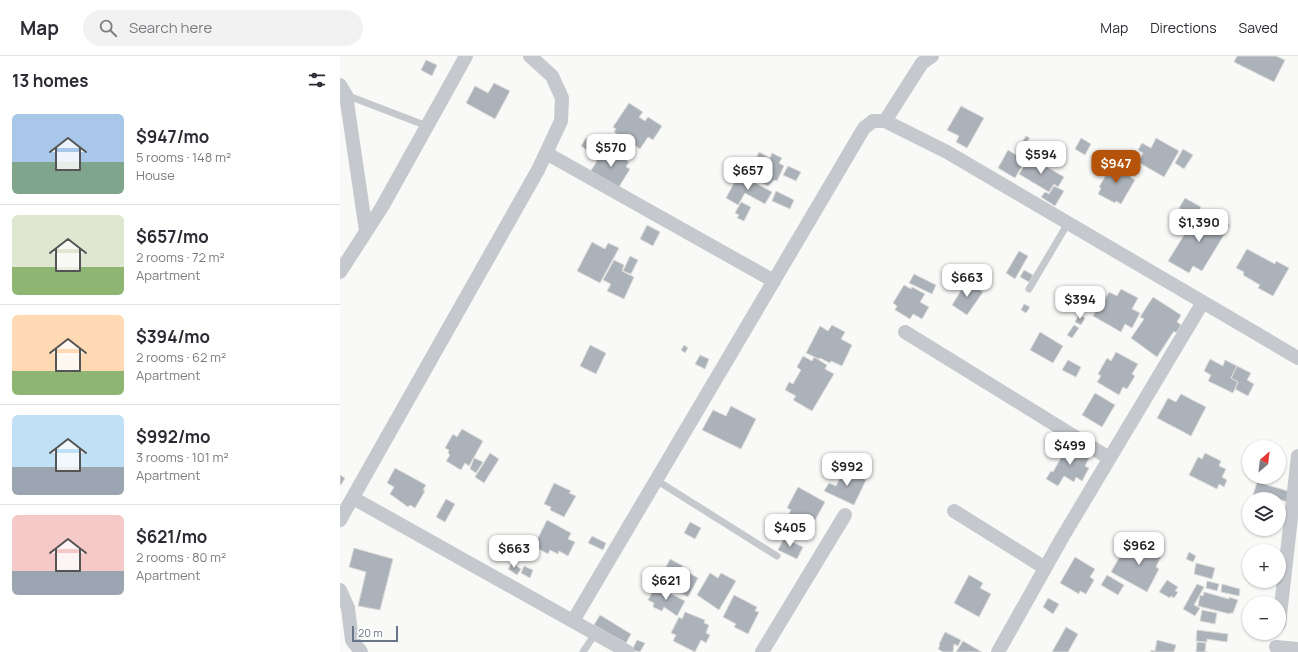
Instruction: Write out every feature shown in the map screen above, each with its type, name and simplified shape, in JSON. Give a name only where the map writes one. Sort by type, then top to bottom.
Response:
[{"type":"street","points":[[340,272],[366,231],[466,56]]},
{"type":"street","points":[[340,520],[546,153],[561,121],[562,98],[552,76],[530,56]]},
{"type":"street","points":[[885,121],[922,63],[932,56]]},
{"type":"street","points":[[343,90],[366,231]]},
{"type":"street","points":[[572,621],[864,128],[873,121],[885,121],[947,152],[1298,358]]},
{"type":"street","points":[[546,153],[774,281]]},
{"type":"street","points":[[998,652],[1109,458],[1203,302]]},
{"type":"street","points":[[905,332],[1109,458]]},
{"type":"street","points":[[1282,596],[1298,456]]},
{"type":"street","points":[[353,498],[628,652]]},
{"type":"street","points":[[954,511],[1045,568]]},
{"type":"street","points":[[762,652],[845,515]]},
{"type":"street","points":[[340,590],[348,608],[352,640],[361,652]]},
{"type":"street","points":[[1277,644],[1298,649]]},
{"type":"lane","points":[[343,90],[427,126]]},
{"type":"lane","points":[[1029,289],[1068,223]]},
{"type":"lane","points":[[656,480],[777,556]]},
{"type":"lane","points":[[583,652],[595,634]]},
{"type":"building","points":[[1237,56],[1276,56],[1285,60],[1274,82],[1234,62]]},
{"type":"building","points":[[426,60],[437,65],[432,76],[421,70]]},
{"type":"building","points":[[494,83],[510,91],[495,119],[466,103],[475,86],[488,93]]},
{"type":"building","points":[[629,103],[643,112],[639,117],[645,121],[648,117],[662,126],[653,140],[648,137],[640,149],[634,145],[632,148],[621,141],[623,138],[614,132],[616,129],[613,127]]},
{"type":"building","points":[[961,106],[984,118],[967,148],[956,142],[959,136],[947,130]]},
{"type":"building","points":[[1026,136],[1030,138],[1025,144],[1022,142]]},
{"type":"building","points":[[586,138],[596,144],[591,153],[581,146]]},
{"type":"building","points":[[1081,138],[1091,144],[1085,155],[1075,149]]},
{"type":"building","points":[[1156,138],[1179,151],[1164,177],[1138,162],[1143,153],[1138,150],[1142,143],[1151,148]]},
{"type":"building","points":[[607,148],[629,162],[626,167],[630,169],[617,190],[590,172],[597,161],[594,159],[599,152],[604,155]]},
{"type":"building","points":[[1039,148],[1056,158],[1051,167],[1033,157]]},
{"type":"building","points":[[1183,149],[1193,155],[1184,169],[1175,163]]},
{"type":"building","points":[[1008,150],[1016,155],[1018,151],[1027,157],[1015,178],[998,168]]},
{"type":"building","points":[[759,152],[770,158],[772,153],[782,158],[779,163],[784,166],[777,181],[774,180],[768,186],[748,176]]},
{"type":"building","points":[[1030,157],[1064,177],[1058,187],[1054,184],[1049,192],[1019,174]]},
{"type":"building","points":[[1113,163],[1131,174],[1130,177],[1135,180],[1121,204],[1116,201],[1115,203],[1098,194],[1101,188],[1099,187]]},
{"type":"building","points":[[788,166],[801,172],[796,181],[783,175]]},
{"type":"building","points":[[739,174],[772,192],[765,204],[745,193],[738,205],[726,198]]},
{"type":"building","points":[[1054,186],[1064,191],[1055,206],[1041,197],[1045,192],[1049,194]]},
{"type":"building","points":[[776,191],[794,200],[790,209],[772,201]]},
{"type":"building","points":[[1185,198],[1201,207],[1195,217],[1179,208]]},
{"type":"building","points":[[741,202],[751,207],[744,221],[737,218],[739,215],[735,213]]},
{"type":"building","points":[[1204,210],[1230,225],[1202,271],[1193,266],[1189,273],[1168,261],[1194,219],[1197,222]]},
{"type":"building","points":[[647,225],[660,232],[653,246],[640,239]]},
{"type":"building","points":[[592,242],[605,249],[608,243],[619,248],[600,283],[577,271]]},
{"type":"building","points":[[1247,249],[1275,264],[1276,261],[1289,268],[1273,296],[1258,288],[1260,285],[1243,275],[1244,272],[1236,268]]},
{"type":"building","points":[[1019,251],[1028,256],[1015,279],[1006,273]]},
{"type":"building","points":[[630,256],[638,260],[631,274],[623,271]]},
{"type":"building","points":[[614,260],[624,265],[622,271],[634,277],[624,299],[607,291],[611,284],[603,280]]},
{"type":"building","points":[[1024,270],[1033,275],[1029,282],[1020,277]]},
{"type":"building","points":[[914,274],[936,285],[932,294],[909,283]]},
{"type":"building","points":[[967,281],[983,292],[967,315],[952,305]]},
{"type":"building","points":[[904,285],[911,289],[912,287],[925,294],[920,302],[929,307],[922,319],[913,314],[910,319],[895,310],[897,306],[893,303]]},
{"type":"building","points":[[1121,289],[1138,298],[1132,309],[1140,313],[1132,328],[1125,324],[1121,332],[1093,316],[1096,311],[1094,309],[1100,299],[1104,301],[1109,292],[1117,296]]},
{"type":"building","points":[[1153,297],[1181,315],[1177,322],[1181,325],[1176,333],[1174,331],[1157,357],[1131,338],[1144,319],[1140,317]]},
{"type":"building","points":[[1024,304],[1030,307],[1026,313],[1021,310]]},
{"type":"building","points":[[1079,315],[1085,318],[1081,325],[1075,322]]},
{"type":"building","points":[[832,325],[845,332],[841,339],[852,345],[842,366],[831,361],[830,363],[806,353],[820,326],[828,331]]},
{"type":"building","points":[[1074,325],[1079,328],[1072,338],[1067,335]]},
{"type":"building","points":[[1040,332],[1063,346],[1053,363],[1030,350]]},
{"type":"building","points":[[590,345],[606,353],[596,374],[580,366]]},
{"type":"building","points":[[684,345],[688,348],[685,353],[681,350]]},
{"type":"building","points":[[1116,352],[1138,364],[1132,374],[1135,376],[1127,389],[1123,387],[1119,395],[1097,382],[1101,376],[1098,374],[1107,358],[1111,361]]},
{"type":"building","points":[[700,355],[709,359],[705,369],[695,364]]},
{"type":"building","points":[[803,356],[812,361],[814,357],[827,365],[825,369],[834,374],[812,411],[793,400],[796,396],[785,390],[789,382],[793,384],[801,370],[797,367]]},
{"type":"building","points":[[1210,359],[1223,366],[1225,360],[1237,366],[1231,378],[1238,382],[1233,393],[1208,381],[1211,375],[1204,371]]},
{"type":"building","points":[[1068,360],[1081,367],[1076,377],[1062,370]]},
{"type":"building","points":[[1237,366],[1251,373],[1247,380],[1254,384],[1248,396],[1235,389],[1238,382],[1231,378]]},
{"type":"building","points":[[1095,393],[1115,405],[1102,427],[1082,415]]},
{"type":"building","points":[[1181,394],[1206,407],[1191,436],[1157,418],[1168,398],[1176,402]]},
{"type":"building","points":[[731,406],[756,419],[741,449],[702,430],[713,410],[726,416]]},
{"type":"building","points":[[462,429],[483,441],[469,466],[465,463],[461,470],[446,461],[450,455],[448,453],[449,450],[445,448],[453,434],[457,437]]},
{"type":"building","points":[[1064,447],[1073,452],[1075,447],[1090,456],[1085,466],[1089,468],[1082,481],[1076,477],[1074,482],[1064,476],[1058,486],[1046,479],[1051,471],[1053,472],[1062,456],[1059,455]]},
{"type":"building","points":[[490,453],[499,459],[484,483],[475,477]]},
{"type":"building","points":[[1205,453],[1221,461],[1219,466],[1226,469],[1222,477],[1227,480],[1224,487],[1219,484],[1217,489],[1189,475],[1198,457],[1202,459]]},
{"type":"building","points":[[474,458],[483,462],[476,473],[470,469]]},
{"type":"building","points":[[395,468],[426,485],[423,490],[425,491],[415,508],[410,505],[408,507],[390,494],[394,487],[387,483]]},
{"type":"building","points":[[844,469],[866,480],[854,505],[824,491],[829,483],[836,486]]},
{"type":"building","points":[[340,475],[345,478],[341,485],[340,484]]},
{"type":"building","points":[[554,483],[571,491],[569,493],[576,496],[564,517],[550,510],[551,507],[544,504]]},
{"type":"building","points":[[1256,484],[1264,484],[1291,492],[1288,502],[1286,501],[1286,492],[1254,492]]},
{"type":"building","points":[[798,487],[825,502],[814,522],[803,515],[800,521],[788,515],[791,510],[787,508]]},
{"type":"building","points":[[446,499],[455,504],[445,522],[436,517]]},
{"type":"building","points":[[547,520],[571,533],[568,539],[575,542],[568,556],[559,551],[558,554],[550,550],[548,554],[535,547]]},
{"type":"building","points":[[690,522],[701,528],[695,539],[684,533]]},
{"type":"building","points":[[592,536],[606,543],[603,550],[588,543]]},
{"type":"building","points":[[784,538],[803,547],[797,559],[778,550]]},
{"type":"building","points":[[1144,541],[1163,552],[1156,567],[1159,569],[1147,592],[1111,572],[1126,546],[1138,553]]},
{"type":"building","points":[[354,548],[393,559],[380,610],[358,606],[366,572],[349,567]]},
{"type":"building","points":[[1189,552],[1196,556],[1193,562],[1186,559]]},
{"type":"building","points":[[1075,557],[1095,569],[1090,577],[1094,580],[1086,594],[1080,591],[1079,594],[1060,583]]},
{"type":"building","points":[[670,559],[683,566],[682,569],[698,578],[688,597],[659,581]]},
{"type":"building","points":[[512,563],[521,569],[517,575],[508,569]]},
{"type":"building","points":[[1196,563],[1215,568],[1212,579],[1194,574]]},
{"type":"building","points":[[524,566],[533,570],[530,578],[521,573]]},
{"type":"building","points":[[710,573],[718,578],[721,573],[736,581],[719,610],[697,595]]},
{"type":"building","points":[[969,575],[983,583],[980,588],[991,594],[979,617],[954,603]]},
{"type":"building","points":[[1107,575],[1124,585],[1118,595],[1101,585]]},
{"type":"building","points":[[1167,580],[1178,587],[1175,591],[1178,592],[1174,598],[1171,596],[1170,598],[1159,592]]},
{"type":"building","points":[[1207,581],[1219,584],[1217,591],[1206,588]]},
{"type":"building","points":[[1197,584],[1204,587],[1194,605],[1200,608],[1195,616],[1183,609]]},
{"type":"building","points":[[1222,584],[1240,589],[1239,596],[1221,592]]},
{"type":"building","points":[[656,586],[685,601],[677,616],[664,607],[662,611],[653,607],[654,603],[648,600]]},
{"type":"building","points":[[1204,592],[1238,600],[1233,613],[1230,614],[1198,606],[1200,595],[1203,596]]},
{"type":"building","points":[[734,595],[757,607],[755,611],[759,612],[748,634],[734,627],[736,624],[723,617]]},
{"type":"building","points":[[1048,598],[1059,604],[1053,614],[1043,607]]},
{"type":"building","points":[[1202,610],[1217,613],[1215,624],[1200,621]]},
{"type":"building","points":[[685,612],[705,620],[704,623],[709,625],[706,633],[710,635],[706,643],[701,640],[695,652],[673,641],[676,635],[671,633],[679,617],[682,619]]},
{"type":"building","points":[[600,615],[631,634],[626,643],[594,625]]},
{"type":"building","points":[[1066,627],[1078,634],[1068,652],[1052,652]]},
{"type":"building","points":[[1197,630],[1228,634],[1227,642],[1207,639],[1207,642],[1196,641]]},
{"type":"building","points":[[945,632],[961,640],[958,646],[954,644],[953,652],[943,652],[938,649]]},
{"type":"building","points":[[637,640],[645,643],[640,652],[632,650]]},
{"type":"building","points":[[1157,640],[1176,645],[1174,652],[1151,652],[1151,650],[1155,651]]},
{"type":"building","points":[[963,641],[982,652],[956,652]]},
{"type":"building","points":[[1197,642],[1206,643],[1205,652],[1196,652]]}]
